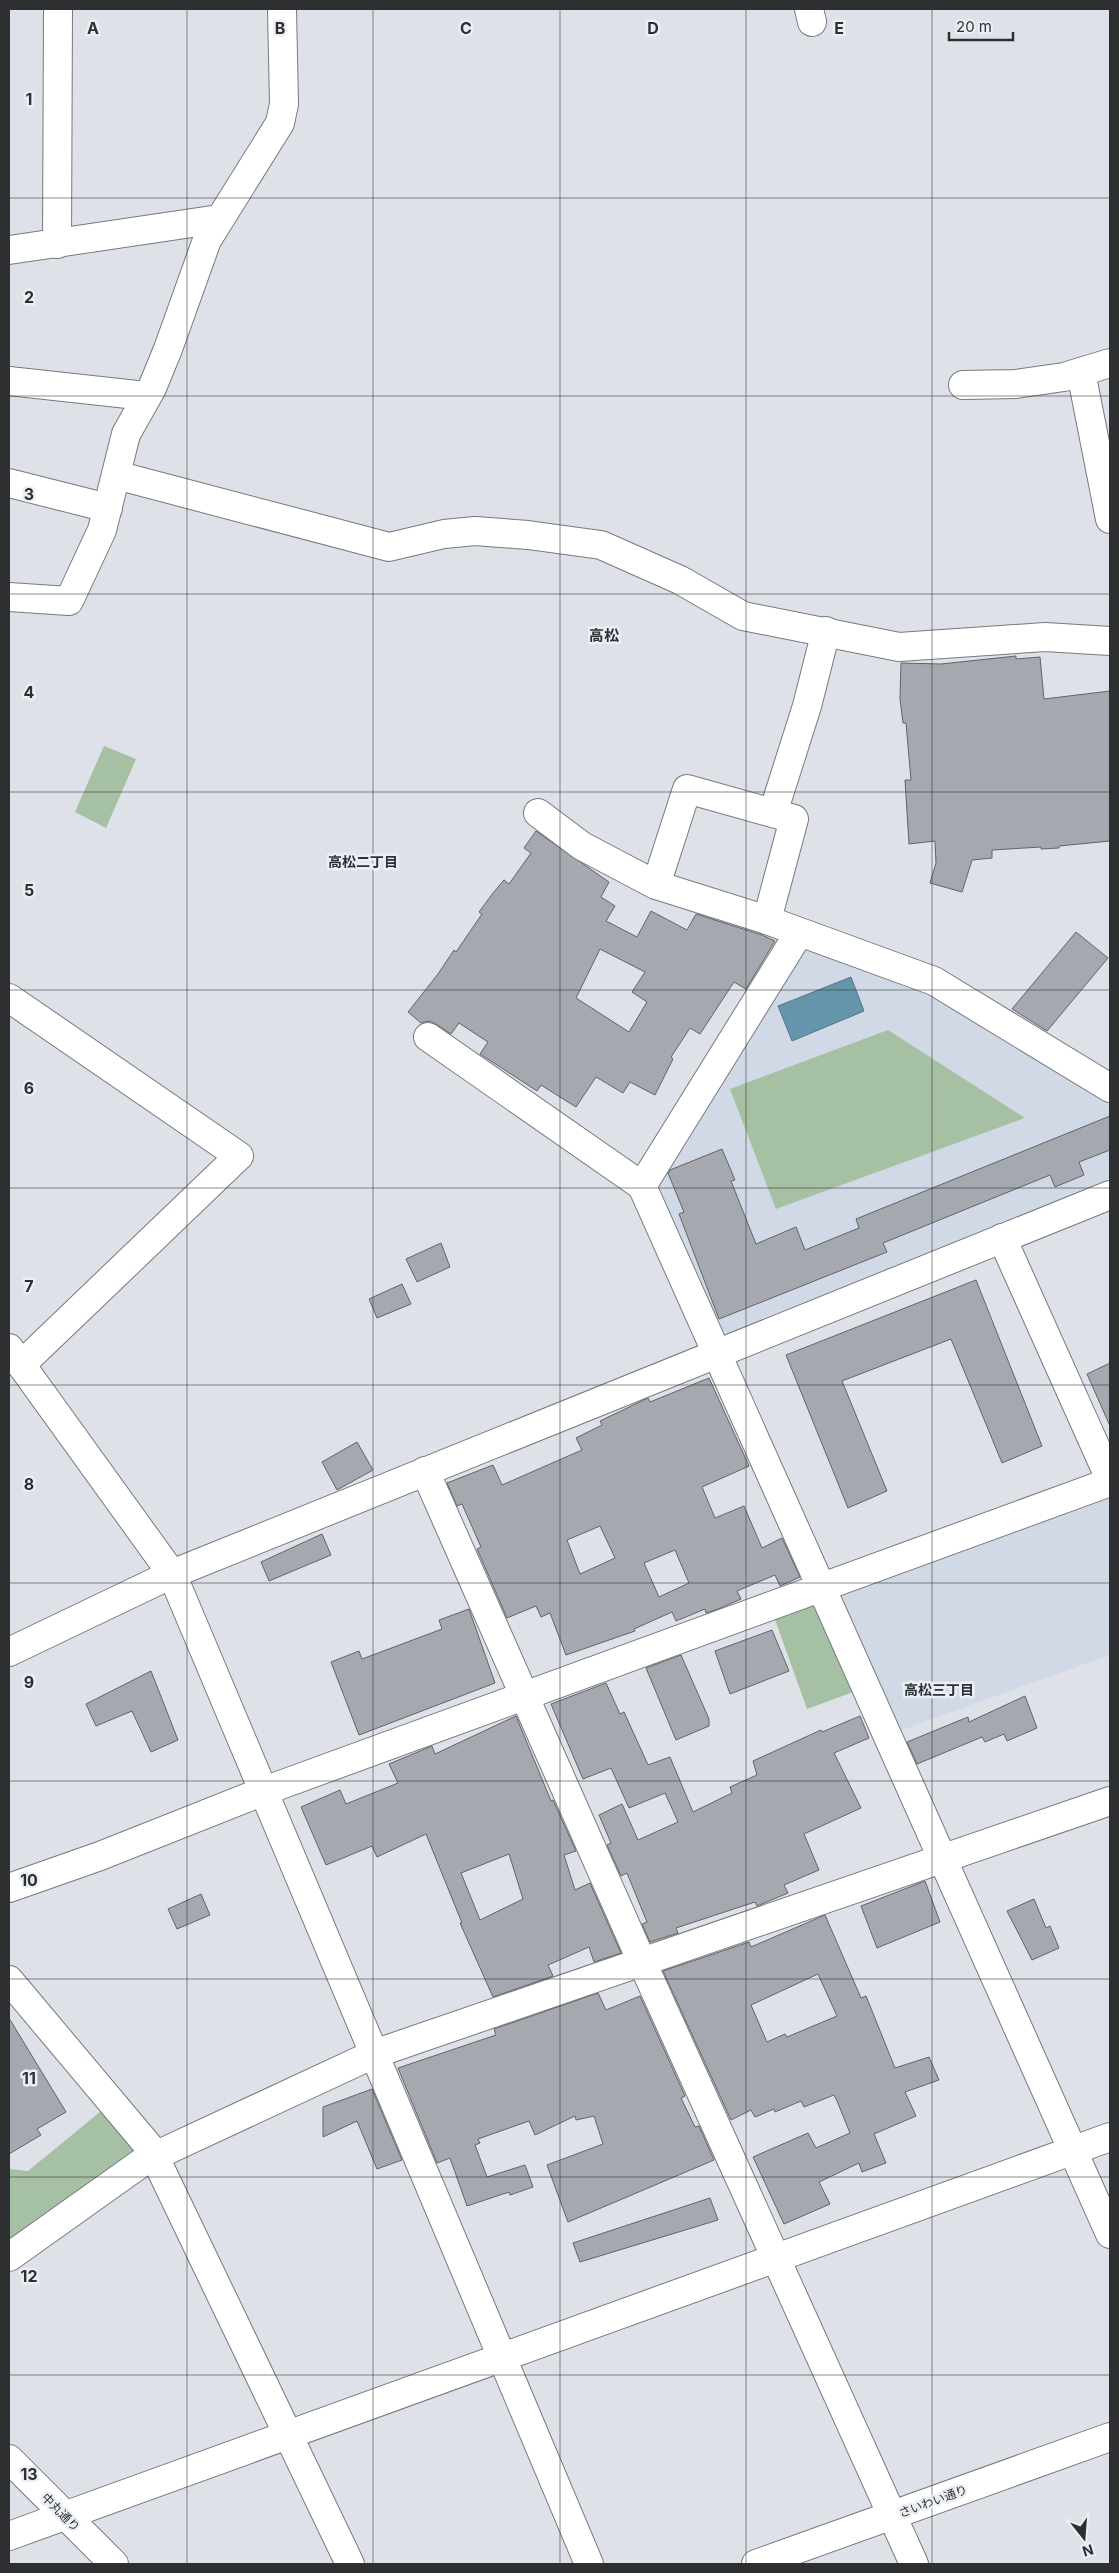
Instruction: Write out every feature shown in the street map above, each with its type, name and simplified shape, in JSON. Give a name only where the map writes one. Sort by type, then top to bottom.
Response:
[{"type":"street","points":[[57,244],[58,9]]},
{"type":"street","points":[[9,597],[69,601],[102,530],[126,434],[152,388],[168,349],[206,240],[280,123],[284,104],[282,9]]},
{"type":"street","points":[[9,250],[219,219]]},
{"type":"street","points":[[963,385],[1016,384],[1064,377],[1110,363]]},
{"type":"street","points":[[1081,372],[1110,519]]},
{"type":"street","points":[[9,381],[146,396]]},
{"type":"street","points":[[116,475],[389,547],[444,534],[475,531],[528,535],[601,545],[680,580],[743,616],[900,647],[1045,638],[1110,641]]},
{"type":"street","points":[[9,483],[108,508]]},
{"type":"street","points":[[773,813],[807,706],[826,632]]},
{"type":"street","points":[[656,885],[687,788],[794,819],[767,920]]},
{"type":"street","points":[[538,813],[582,846],[656,885],[767,920],[934,981],[1110,1088]]},
{"type":"street","points":[[642,1186],[799,932]]},
{"type":"street","points":[[9,998],[240,1156],[14,1361],[172,1574],[589,2564]]},
{"type":"street","points":[[428,1038],[642,1186],[1110,2234]]},
{"type":"street","points":[[9,1652],[172,1574],[1110,1195]]},
{"type":"street","points":[[9,1888],[100,1856],[264,1791],[1110,1481],[1002,1238]]},
{"type":"street","points":[[425,1471],[642,1962],[914,2564]]},
{"type":"street","points":[[9,2257],[144,2161],[374,2054],[1110,1801]]},
{"type":"street","points":[[9,1980],[155,2156],[290,2434],[350,2564]]},
{"type":"street","points":[[9,2536],[1110,2137]]},
{"type":"street","name":"さいわい通り","points":[[756,2564],[1110,2437]]},
{"type":"street","name":"中丸通り","points":[[9,2459],[114,2564]]},
{"type":"shaded area","points":[[807,951],[929,993],[1110,1104],[1110,1180],[728,1333],[715,1328],[656,1187],[796,954]]},
{"type":"shaded area","points":[[1110,1492],[1110,1655],[896,1732],[836,1593]]},
{"type":"green space","points":[[104,746],[136,759],[106,828],[75,812]]},
{"type":"green space","points":[[888,1030],[1025,1118],[776,1209],[730,1089]]},
{"type":"green space","points":[[817,1599],[856,1691],[807,1709],[773,1614]]},
{"type":"green space","points":[[106,2107],[140,2151],[9,2246],[9,2169],[28,2171]]},
{"type":"water","points":[[851,977],[864,1011],[792,1041],[778,1006]]},
{"type":"building","points":[[1016,656],[1016,659],[1040,657],[1044,699],[1110,691],[1110,841],[1059,846],[1059,848],[1041,849],[1041,847],[992,850],[992,858],[972,860],[962,892],[930,883],[936,863],[935,841],[909,844],[905,780],[911,780],[906,723],[903,723],[900,699],[901,663],[941,664]]},
{"type":"building","points":[[536,831],[609,882],[601,897],[615,906],[606,921],[637,937],[651,911],[687,930],[696,914],[775,941],[746,989],[734,982],[700,1034],[690,1028],[671,1057],[673,1059],[655,1095],[630,1082],[623,1093],[596,1077],[576,1107],[541,1085],[537,1091],[480,1054],[488,1042],[459,1023],[451,1034],[429,1021],[421,1023],[408,1012],[454,950],[456,952],[482,914],[479,912],[493,893],[504,880],[509,884],[531,853],[524,848]],"holes":[[[600,949],[645,972],[632,992],[647,1002],[629,1032],[576,998]]]},
{"type":"building","points":[[1076,932],[1108,958],[1047,1031],[1012,1009]]},
{"type":"building","points":[[1110,1116],[1110,1150],[1079,1162],[1084,1175],[1055,1187],[1050,1175],[883,1243],[887,1252],[719,1319],[679,1214],[684,1212],[668,1173],[670,1170],[722,1149],[735,1180],[731,1181],[756,1244],[796,1227],[805,1250],[859,1228],[856,1219]]},
{"type":"building","points":[[441,1243],[450,1267],[417,1282],[406,1259]]},
{"type":"building","points":[[976,1280],[1042,1446],[1002,1463],[951,1339],[842,1381],[887,1491],[848,1508],[786,1355]]},
{"type":"building","points":[[402,1284],[411,1304],[377,1318],[369,1299]]},
{"type":"building","points":[[1110,1363],[1110,1426],[1087,1374]]},
{"type":"building","points":[[709,1378],[749,1466],[702,1487],[715,1518],[744,1506],[762,1548],[782,1538],[800,1577],[780,1586],[775,1575],[737,1591],[741,1599],[718,1609],[706,1613],[705,1609],[676,1621],[672,1612],[634,1629],[635,1631],[566,1655],[550,1613],[541,1617],[536,1606],[507,1618],[477,1549],[481,1547],[462,1504],[457,1506],[447,1483],[493,1465],[502,1485],[582,1450],[576,1438],[602,1425],[600,1421],[648,1398],[650,1402]],"holes":[[[600,1526],[615,1558],[580,1574],[567,1540]],[[675,1550],[689,1583],[659,1597],[644,1563]]]},
{"type":"building","points":[[357,1442],[373,1470],[337,1490],[322,1462]]},
{"type":"building","points":[[322,1534],[331,1555],[269,1581],[261,1562]]},
{"type":"building","points":[[469,1609],[495,1683],[359,1735],[331,1662],[359,1651],[362,1659],[442,1629],[439,1620]]},
{"type":"building","points":[[772,1630],[789,1671],[730,1694],[715,1651]]},
{"type":"building","points":[[681,1655],[709,1719],[709,1726],[676,1740],[646,1668]]},
{"type":"building","points":[[151,1671],[178,1740],[151,1752],[132,1711],[96,1726],[86,1704]]},
{"type":"building","points":[[606,1683],[620,1714],[624,1712],[648,1765],[670,1757],[693,1812],[732,1793],[730,1787],[757,1775],[753,1761],[821,1730],[822,1732],[860,1716],[869,1738],[834,1753],[861,1808],[804,1834],[819,1870],[784,1885],[788,1893],[757,1906],[755,1902],[676,1928],[678,1933],[650,1942],[642,1924],[647,1922],[627,1873],[621,1876],[607,1845],[611,1843],[599,1815],[622,1804],[638,1840],[678,1822],[665,1793],[629,1808],[611,1768],[583,1779],[551,1704]]},
{"type":"building","points":[[1025,1696],[1037,1728],[1007,1741],[1004,1734],[985,1742],[982,1737],[917,1764],[907,1742],[968,1717],[969,1722]]},
{"type":"building","points":[[516,1716],[551,1801],[553,1800],[576,1851],[564,1855],[575,1890],[590,1883],[621,1953],[594,1962],[589,1947],[548,1965],[553,1976],[493,1997],[460,1923],[462,1923],[426,1834],[377,1857],[372,1846],[326,1865],[301,1807],[340,1790],[346,1804],[398,1783],[389,1764],[432,1746],[435,1754]],"holes":[[[509,1854],[523,1899],[480,1920],[461,1873]]]},
{"type":"building","points":[[925,1881],[940,1922],[877,1948],[861,1906]]},
{"type":"building","points":[[201,1894],[210,1915],[177,1929],[168,1909]]},
{"type":"building","points":[[1034,1899],[1046,1928],[1050,1926],[1059,1948],[1032,1960],[1007,1911]]},
{"type":"building","points":[[825,1915],[861,1998],[866,1996],[895,2068],[929,2057],[939,2080],[905,2092],[916,2116],[874,2134],[886,2163],[862,2172],[859,2163],[819,2182],[830,2204],[784,2224],[753,2157],[808,2133],[816,2148],[850,2133],[837,2101],[834,2095],[804,2107],[801,2101],[775,2112],[774,2109],[755,2117],[751,2110],[731,2120],[663,1971],[749,1942],[751,1947]],"holes":[[[818,1974],[837,2016],[787,2037],[785,2034],[767,2042],[751,2005]]]},
{"type":"building","points":[[598,1993],[606,2010],[640,1996],[685,2096],[681,2098],[695,2127],[699,2126],[714,2160],[568,2222],[547,2165],[603,2144],[594,2116],[576,2120],[575,2116],[535,2135],[529,2121],[478,2139],[480,2143],[475,2145],[487,2177],[525,2165],[533,2187],[510,2195],[509,2192],[467,2206],[450,2158],[437,2163],[398,2068],[496,2035],[494,2029]]},
{"type":"building","points":[[9,2018],[66,2112],[37,2129],[41,2135],[9,2154]]},
{"type":"building","points":[[372,2089],[402,2160],[377,2169],[357,2121],[323,2137],[323,2107]]},
{"type":"building","points":[[710,2198],[718,2220],[580,2262],[573,2243]]},
{"type":"district","name":"高松","points":[[604,635]]},
{"type":"district","name":"高松二丁目","points":[[363,861]]},
{"type":"district","name":"高松三丁目","points":[[939,1689]]}]
